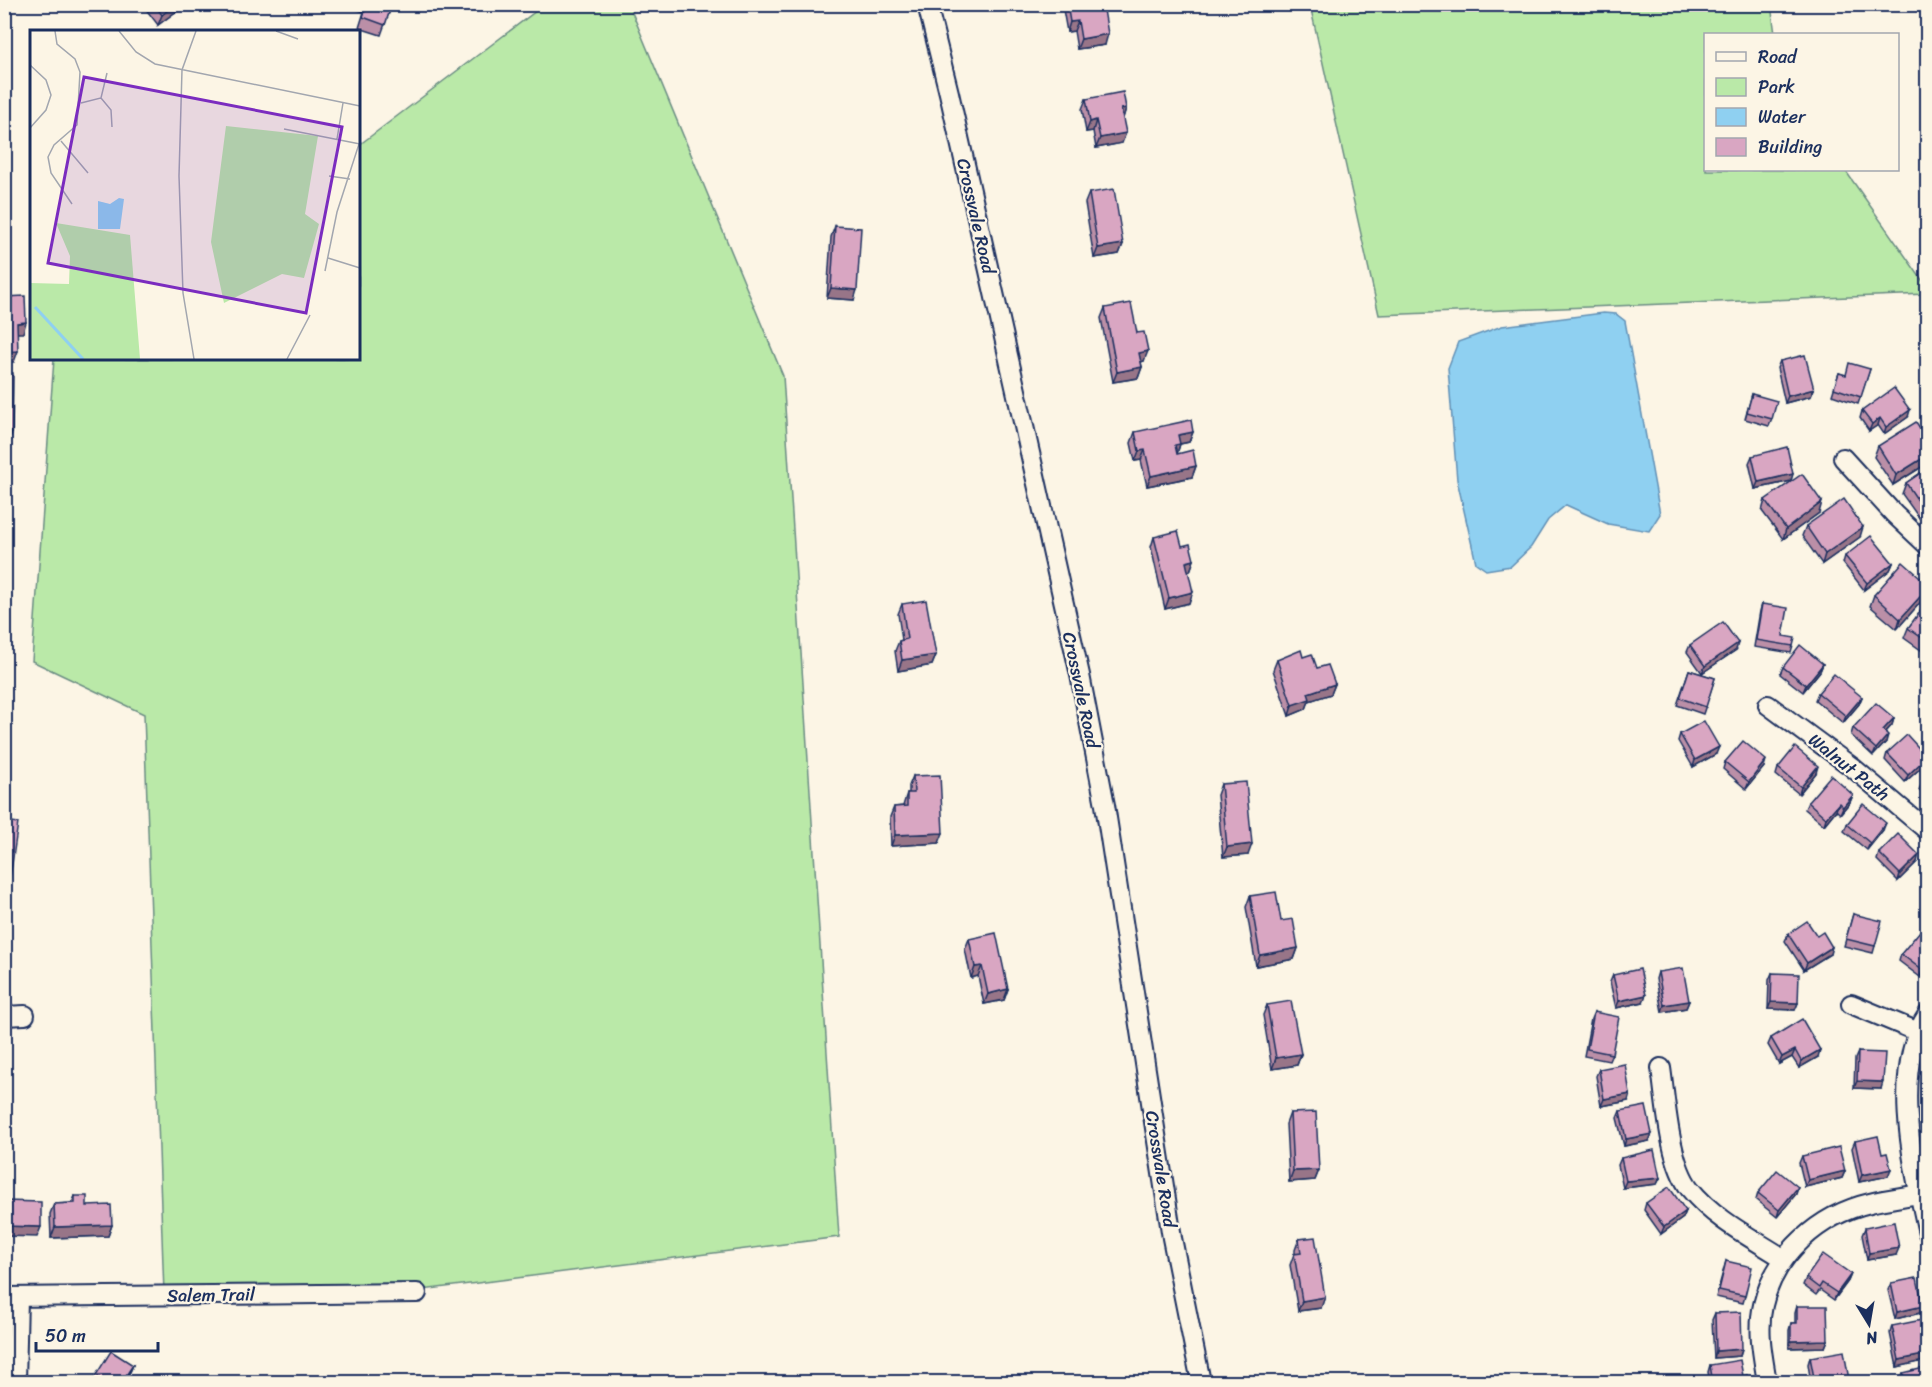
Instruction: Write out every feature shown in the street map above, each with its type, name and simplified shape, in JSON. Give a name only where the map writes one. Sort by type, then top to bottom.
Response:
[{"type":"street","name":"Crossvale Road","points":[[927,4],[1080,675],[1105,805],[1172,1238],[1201,1383]]},
{"type":"street","points":[[1843,458],[1894,514],[1928,546]]},
{"type":"street","name":"Walnut Path","points":[[1768,705],[1852,767],[1928,831]]},
{"type":"street","points":[[1851,1005],[1916,1031]]},
{"type":"street","points":[[1928,1014],[1916,1031],[1905,1104],[1919,1194],[1928,1233]]},
{"type":"street","points":[[4,1016],[25,1015]]},
{"type":"street","points":[[1661,1068],[1671,1134],[1689,1188],[1708,1208],[1783,1258]]},
{"type":"street","points":[[1767,1383],[1761,1344],[1762,1307],[1770,1282],[1783,1258],[1817,1226],[1842,1213],[1868,1203],[1919,1194]]},
{"type":"street","name":"Salem Trail","points":[[11,1298],[417,1293]]},
{"type":"street","points":[[11,1298],[16,1383]]},
{"type":"green space","points":[[544,5],[629,5],[783,376],[839,1237],[422,1290],[164,1294],[144,714],[32,661],[54,360],[360,360],[360,144]]},
{"type":"green space","points":[[1310,5],[1771,5],[1775,33],[1704,33],[1704,171],[1846,171],[1927,287],[1927,294],[1379,315]]},
{"type":"water","points":[[1603,313],[1616,314],[1625,321],[1660,514],[1649,531],[1608,524],[1566,505],[1548,520],[1531,547],[1511,566],[1486,570],[1476,563],[1457,480],[1448,368],[1458,342],[1502,326]]},
{"type":"building","points":[[154,4],[175,4],[162,15]]},
{"type":"building","points":[[367,4],[392,4],[385,25],[363,17]]},
{"type":"building","points":[[1067,4],[1103,4],[1108,34],[1081,39],[1078,21],[1070,22]]},
{"type":"building","points":[[1123,92],[1126,108],[1121,109],[1126,133],[1100,138],[1096,120],[1090,122],[1086,99]]},
{"type":"building","points":[[1114,189],[1123,244],[1098,248],[1089,193]]},
{"type":"building","points":[[835,226],[861,228],[857,290],[831,288]]},
{"type":"building","points":[[25,296],[26,322],[17,323],[18,351],[4,352],[4,297]]},
{"type":"building","points":[[1131,303],[1137,333],[1144,332],[1148,351],[1139,353],[1142,367],[1117,372],[1105,308]]},
{"type":"building","points":[[1805,355],[1814,389],[1788,396],[1780,361]]},
{"type":"building","points":[[1849,363],[1870,369],[1861,397],[1834,388],[1839,373],[1846,375]]},
{"type":"building","points":[[4,373],[13,373],[12,433],[4,433]]},
{"type":"building","points":[[1894,388],[1910,410],[1886,427],[1880,418],[1872,424],[1862,411]]},
{"type":"building","points":[[1752,394],[1777,401],[1772,419],[1747,412]]},
{"type":"building","points":[[1191,420],[1193,432],[1178,435],[1180,444],[1175,445],[1177,454],[1193,450],[1196,466],[1151,476],[1145,450],[1139,451],[1135,432]]},
{"type":"building","points":[[1916,422],[1928,440],[1928,455],[1896,475],[1878,446]]},
{"type":"building","points":[[1787,447],[1793,474],[1758,482],[1752,456]]},
{"type":"building","points":[[4,452],[9,452],[9,492],[5,492],[5,507],[4,507]]},
{"type":"building","points":[[1928,468],[1928,510],[1925,511],[1906,483]]},
{"type":"building","points":[[1802,474],[1822,502],[1786,529],[1765,500]]},
{"type":"building","points":[[1844,499],[1863,527],[1825,554],[1806,526]]},
{"type":"building","points":[[4,521],[6,577],[4,577]]},
{"type":"building","points":[[1178,531],[1182,546],[1190,544],[1194,560],[1186,562],[1193,592],[1169,598],[1154,537]]},
{"type":"building","points":[[1871,536],[1893,563],[1867,583],[1845,556]]},
{"type":"building","points":[[1903,562],[1928,584],[1928,588],[1900,619],[1874,595]]},
{"type":"building","points":[[926,600],[936,655],[902,660],[899,641],[907,639],[902,604]]},
{"type":"building","points":[[1928,601],[1928,642],[1908,628]]},
{"type":"building","points":[[1762,604],[1788,608],[1783,636],[1795,638],[1793,646],[1756,640]]},
{"type":"building","points":[[1723,622],[1738,643],[1705,666],[1690,645]]},
{"type":"building","points":[[1800,645],[1823,664],[1806,685],[1783,667]]},
{"type":"building","points":[[1301,650],[1303,657],[1312,654],[1317,668],[1328,665],[1335,684],[1308,693],[1310,699],[1292,705],[1277,660]]},
{"type":"building","points":[[1689,670],[1715,678],[1706,707],[1680,698]]},
{"type":"building","points":[[1834,674],[1862,697],[1846,716],[1818,693]]},
{"type":"building","points":[[1876,703],[1894,718],[1883,730],[1888,735],[1876,749],[1853,728]]},
{"type":"building","points":[[1704,721],[1719,747],[1695,760],[1680,734]]},
{"type":"building","points":[[1907,735],[1927,757],[1908,775],[1887,753]]},
{"type":"building","points":[[1743,741],[1766,760],[1749,782],[1725,762]]},
{"type":"building","points":[[1795,747],[1818,766],[1801,787],[1778,768]]},
{"type":"building","points":[[940,775],[943,833],[895,835],[894,807],[907,806],[907,793],[914,793],[913,776]]},
{"type":"building","points":[[1831,775],[1853,795],[1843,807],[1839,803],[1826,818],[1808,802]]},
{"type":"building","points":[[1928,776],[1928,788],[1922,783]]},
{"type":"building","points":[[1246,782],[1252,844],[1227,847],[1221,784]]},
{"type":"building","points":[[1863,804],[1886,823],[1870,843],[1847,824]]},
{"type":"building","points":[[4,821],[18,823],[10,878],[4,877]]},
{"type":"building","points":[[1898,834],[1919,855],[1900,874],[1879,853]]},
{"type":"building","points":[[1276,892],[1281,921],[1293,919],[1298,948],[1260,955],[1250,896]]},
{"type":"building","points":[[1853,914],[1882,921],[1875,946],[1846,939]]},
{"type":"building","points":[[1807,921],[1817,936],[1823,932],[1832,947],[1807,963],[1788,934]]},
{"type":"building","points":[[1920,931],[1928,937],[1928,963],[1922,970],[1901,954]]},
{"type":"building","points":[[996,933],[1008,989],[988,994],[982,966],[975,967],[969,939]]},
{"type":"building","points":[[1683,968],[1689,1001],[1664,1005],[1658,972]]},
{"type":"building","points":[[1640,969],[1646,995],[1619,1001],[1613,975]]},
{"type":"building","points":[[1772,973],[1799,974],[1798,1003],[1771,1002]]},
{"type":"building","points":[[1291,1001],[1301,1054],[1276,1058],[1267,1005]]},
{"type":"building","points":[[1594,1012],[1619,1017],[1612,1054],[1587,1049]]},
{"type":"building","points":[[1802,1019],[1820,1050],[1801,1061],[1795,1050],[1782,1057],[1771,1038]]},
{"type":"building","points":[[1858,1052],[1885,1053],[1883,1082],[1857,1081]]},
{"type":"building","points":[[1625,1064],[1630,1094],[1604,1099],[1599,1069]]},
{"type":"building","points":[[1646,1106],[1652,1134],[1626,1139],[1620,1111]]},
{"type":"building","points":[[1316,1112],[1319,1170],[1293,1171],[1290,1113]]},
{"type":"building","points":[[1878,1136],[1882,1154],[1887,1153],[1891,1169],[1862,1175],[1855,1141]]},
{"type":"building","points":[[1839,1147],[1845,1171],[1808,1180],[1802,1156]]},
{"type":"building","points":[[1654,1150],[1660,1178],[1626,1181],[1621,1158]]},
{"type":"building","points":[[1777,1170],[1798,1187],[1779,1210],[1758,1193]]},
{"type":"building","points":[[1669,1187],[1686,1211],[1664,1227],[1646,1203]]},
{"type":"building","points":[[75,1196],[87,1196],[87,1206],[111,1205],[112,1225],[55,1227],[54,1204],[75,1203]]},
{"type":"building","points":[[4,1201],[41,1202],[41,1227],[4,1226]]},
{"type":"building","points":[[1894,1222],[1899,1248],[1869,1253],[1865,1228]]},
{"type":"building","points":[[1315,1237],[1325,1297],[1302,1301],[1294,1254],[1301,1253],[1299,1239]]},
{"type":"building","points":[[1823,1254],[1851,1274],[1837,1293],[1822,1283],[1819,1288],[1806,1278]]},
{"type":"building","points":[[1726,1261],[1752,1267],[1745,1296],[1719,1290]]},
{"type":"building","points":[[1917,1278],[1923,1306],[1897,1312],[1891,1283]]},
{"type":"building","points":[[1797,1306],[1827,1306],[1828,1340],[1791,1341],[1791,1323],[1797,1323]]},
{"type":"building","points":[[1741,1312],[1742,1349],[1716,1351],[1715,1313]]},
{"type":"building","points":[[1922,1320],[1926,1338],[1928,1338],[1928,1354],[1899,1360],[1892,1326]]},
{"type":"building","points":[[111,1351],[133,1365],[121,1383],[103,1383],[105,1381],[96,1375]]},
{"type":"building","points":[[1844,1351],[1849,1380],[1838,1383],[1815,1383],[1810,1357]]},
{"type":"building","points":[[1740,1360],[1743,1376],[1747,1375],[1749,1383],[1713,1383],[1710,1365]]},
{"type":"building","points":[[1928,1367],[1928,1383],[1905,1383],[1903,1373]]}]
